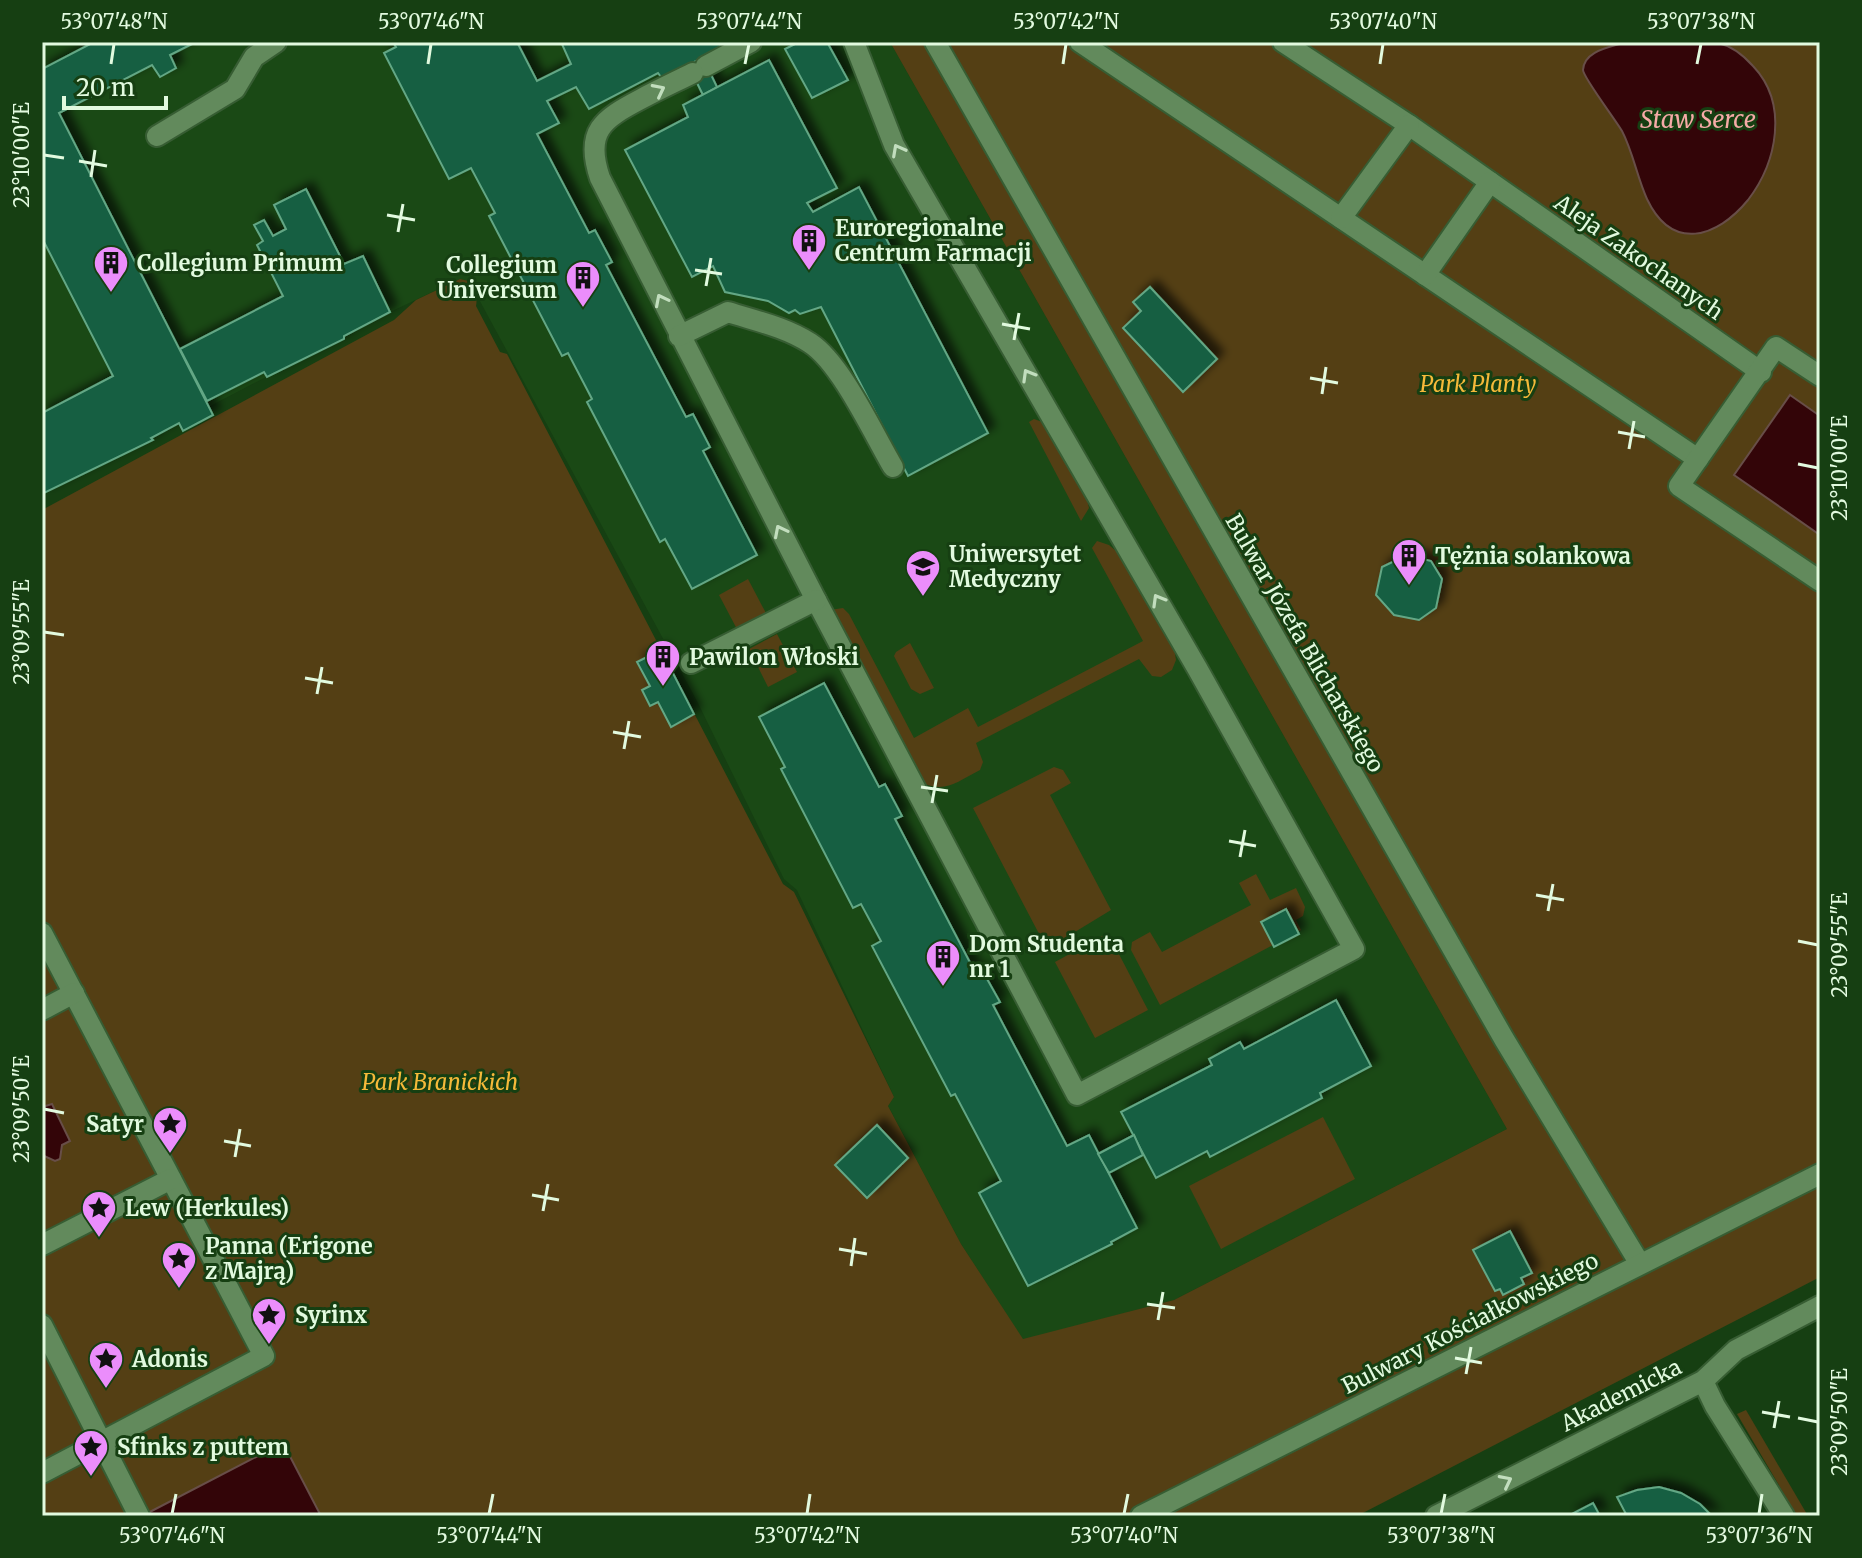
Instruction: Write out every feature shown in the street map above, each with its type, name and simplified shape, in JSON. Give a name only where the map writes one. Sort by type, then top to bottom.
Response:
[{"type":"street","points":[[157,136],[235,89],[254,57],[276,42]]},
{"type":"street","points":[[751,42],[610,115],[598,132],[594,147],[595,163],[679,336],[1077,1095],[1354,949],[1197,668],[894,145],[854,42]]},
{"type":"street","name":"Bulwar Józefa Blicharskiego","points":[[935,42],[1504,1039],[1640,1264]]},
{"type":"street","points":[[1080,42],[1698,459]]},
{"type":"street","name":"Aleja Zakochanych","points":[[1283,42],[1409,125],[1761,372]]},
{"type":"street","points":[[1341,218],[1409,125]]},
{"type":"street","points":[[1425,275],[1490,182]]},
{"type":"street","points":[[679,336],[728,312],[787,331],[812,344],[831,362],[893,467]]},
{"type":"street","points":[[1820,376],[1776,347],[1679,486],[1820,581]]},
{"type":"street","points":[[691,663],[816,600]]},
{"type":"street","points":[[42,933],[264,1356],[42,1473]]},
{"type":"street","points":[[42,1010],[74,993]]},
{"type":"street","name":"Bulwary Kościałkowskiego","points":[[1141,1516],[1820,1174]]},
{"type":"street","points":[[42,1245],[171,1179]]},
{"type":"street","name":"Akademicka","points":[[1436,1516],[1703,1381],[1736,1350],[1820,1306]]},
{"type":"street","points":[[42,1325],[135,1507]]},
{"type":"street","points":[[1703,1381],[1715,1406],[1784,1516]]},
{"type":"shaded area","name":"Uniwersytet Medyczny","points":[[42,42],[890,42],[1507,1129],[1174,1300],[1023,1340],[961,1244],[888,1106],[894,1097],[797,890],[784,879],[698,703],[469,281],[460,279],[390,312],[42,494]]},
{"type":"green space","points":[[890,42],[1820,42],[1820,1277],[1357,1516],[42,1516],[42,510],[394,320],[416,300],[460,279],[469,281],[476,296],[476,306],[500,352],[507,354],[783,884],[794,892],[894,1097],[888,1106],[961,1244],[1023,1339],[1174,1300],[1507,1129]]},
{"type":"green space","points":[[1034,419],[1045,423],[1087,499],[1089,508],[1081,521],[1029,422]]},
{"type":"green space","points":[[1097,541],[1109,545],[1122,556],[1174,648],[1176,660],[1172,670],[1161,677],[1152,676],[1139,659],[976,743],[983,762],[980,770],[944,787],[920,782],[830,610],[843,608],[849,614],[914,738],[968,708],[978,727],[1143,641],[1092,548]]},
{"type":"green space","points":[[748,579],[768,617],[739,633],[719,595]]},
{"type":"green space","points":[[777,634],[797,672],[768,687],[749,649]]},
{"type":"green space","points":[[910,643],[934,688],[920,694],[911,689],[894,656]]},
{"type":"green space","points":[[1054,767],[1063,770],[1071,783],[1050,795],[1111,910],[1047,949],[973,808]]},
{"type":"green space","points":[[1256,874],[1270,900],[1296,888],[1305,907],[1303,916],[1296,920],[1301,930],[1160,1005],[1131,950],[1132,942],[1150,932],[1162,952],[1251,905],[1239,883]]},
{"type":"green space","points":[[1108,933],[1148,1010],[1095,1038],[1055,962]]},
{"type":"green space","points":[[1323,1117],[1355,1179],[1221,1249],[1189,1186]]},
{"type":"green space","points":[[1746,1410],[1808,1516],[1797,1516],[1737,1414]]},
{"type":"water","name":"Staw Serce","points":[[1698,41],[1723,44],[1746,59],[1764,81],[1775,115],[1772,151],[1766,168],[1748,200],[1723,223],[1709,230],[1695,234],[1682,233],[1657,216],[1647,199],[1622,131],[1584,74],[1585,63],[1593,54],[1626,42]]},
{"type":"water","points":[[1790,395],[1820,416],[1820,535],[1734,475]]},
{"type":"water","points":[[52,1104],[70,1141],[62,1145],[60,1159],[55,1161],[42,1155],[42,1107]]},
{"type":"water","points":[[283,1443],[321,1516],[142,1516]]},
{"type":"building","name":"Collegium Primum","points":[[94,42],[196,42],[170,55],[176,68],[160,77],[152,65],[59,113],[213,415],[183,431],[179,423],[151,438],[153,440],[42,494],[42,413],[113,376],[42,238],[42,69]]},
{"type":"building","name":"Collegium Universum","points":[[393,42],[517,42],[537,81],[571,64],[561,42],[719,42],[722,48],[664,81],[658,73],[589,109],[576,87],[547,101],[559,123],[537,134],[589,233],[595,230],[612,262],[606,265],[686,417],[693,414],[710,447],[703,451],[757,555],[692,589],[665,539],[660,542],[587,402],[592,399],[568,353],[562,356],[489,216],[495,213],[471,168],[449,179],[384,53],[396,47]]},
{"type":"building","points":[[799,42],[827,42],[848,80],[812,98],[785,49]]},
{"type":"building","points":[[703,58],[717,87],[703,95],[688,65]]},
{"type":"building","name":"Euroregionalne Centrum Farmacji","points":[[769,60],[837,188],[807,203],[813,212],[859,187],[988,433],[908,476],[821,307],[800,314],[795,310],[789,313],[768,301],[725,292],[713,266],[692,277],[625,150],[688,117],[683,105]]},
{"type":"building","points":[[306,189],[344,264],[363,256],[390,312],[267,377],[264,372],[207,401],[180,349],[283,296],[257,245],[263,241],[254,225],[264,220],[273,236],[286,229],[274,205]]},
{"type":"building","points":[[1150,287],[1217,359],[1183,392],[1123,328],[1141,311],[1133,302]]},
{"type":"building","name":"Tężnia solankowa","points":[[1407,555],[1431,561],[1442,579],[1436,608],[1419,620],[1394,615],[1376,595],[1382,567]]},
{"type":"building","name":"Pawilon Włoski","points":[[661,650],[694,714],[671,727],[658,702],[650,706],[642,690],[650,686],[637,662]]},
{"type":"building","name":"Dom Studenta nr 1","points":[[824,683],[879,787],[885,784],[902,816],[895,819],[976,974],[982,970],[1000,1002],[993,1005],[1067,1146],[1089,1135],[1137,1228],[1028,1286],[979,1193],[1001,1181],[955,1094],[951,1096],[872,946],[881,941],[861,904],[853,908],[781,769],[785,767],[759,717]]},
{"type":"building","points":[[1286,909],[1299,934],[1274,947],[1261,922]]},
{"type":"building","points":[[1336,1000],[1371,1066],[1320,1093],[1322,1098],[1210,1157],[1207,1151],[1156,1178],[1121,1112],[1212,1065],[1209,1059],[1240,1042],[1244,1049]]},
{"type":"building","points":[[877,1125],[908,1158],[867,1198],[835,1165]]},
{"type":"building","points":[[1134,1135],[1143,1155],[1109,1173],[1098,1154]]},
{"type":"building","points":[[1510,1231],[1532,1273],[1521,1278],[1524,1284],[1503,1295],[1500,1289],[1495,1291],[1473,1250]]},
{"type":"building","points":[[1659,1487],[1681,1493],[1700,1504],[1712,1516],[1627,1516],[1617,1497]]},
{"type":"building","points":[[1593,1503],[1600,1516],[1568,1516]]},
{"type":"place","name":"Euroregionalne Centrum Farmacji","points":[[809,272]]},
{"type":"place","name":"Collegium Primum","points":[[111,294]]},
{"type":"place","name":"Collegium Universum","points":[[583,309]]},
{"type":"place","name":"Tężnia solankowa","points":[[1409,587]]},
{"type":"place","name":"Uniwersytet Medyczny","points":[[923,598]]},
{"type":"place","name":"Pawilon Włoski","points":[[663,688]]},
{"type":"place","name":"Dom Studenta nr 1","points":[[943,988]]},
{"type":"place","name":"Satyr","points":[[170,1155]]},
{"type":"place","name":"Lew (Herkules)","points":[[99,1239]]},
{"type":"place","name":"Panna (Erigone z Majrą)","points":[[179,1290]]},
{"type":"place","name":"Syrinx","points":[[269,1346]]},
{"type":"place","name":"Adonis","points":[[106,1390]]},
{"type":"place","name":"Sfinks z puttem","points":[[91,1478]]},
{"type":"park label","name":"Park Planty","points":[[1478,384]]},
{"type":"park label","name":"Park Branickich","points":[[440,1082]]}]
